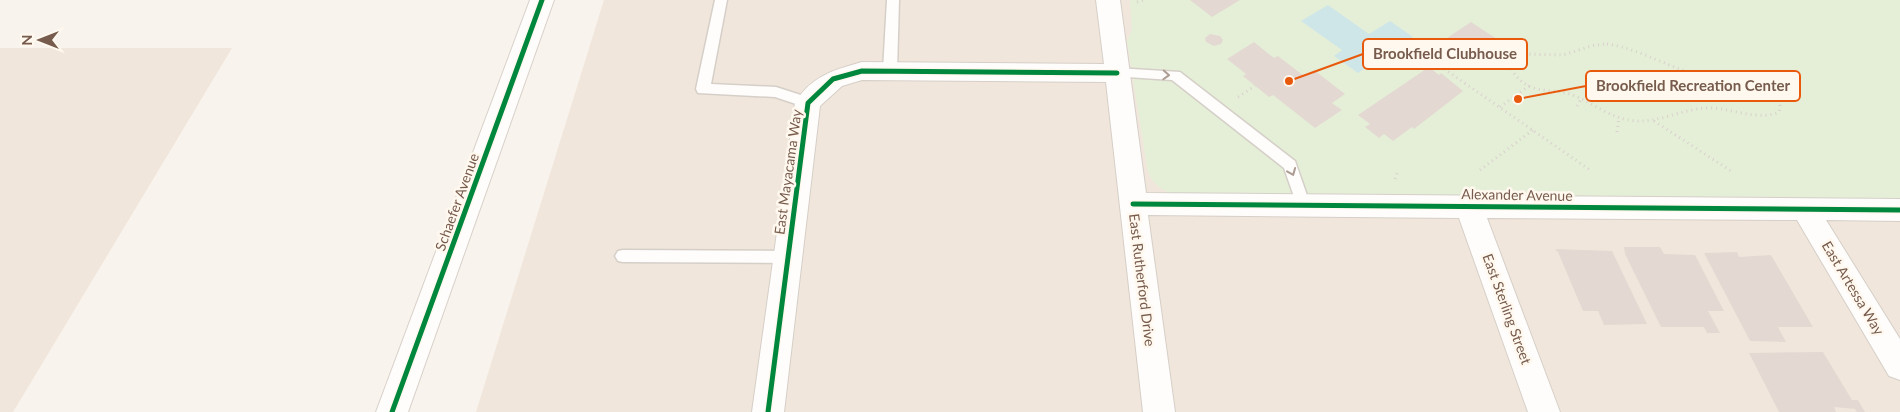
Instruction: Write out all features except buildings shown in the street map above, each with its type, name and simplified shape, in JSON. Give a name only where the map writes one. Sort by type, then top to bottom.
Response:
[{"type":"street","name":"Schaefer Avenue","points":[[392,412],[542,0]]},
{"type":"street","name":"East Rutherford Drive","points":[[1108,0],[1159,412]]},
{"type":"street","name":"East Mayacama Way","points":[[768,412],[808,103],[833,79],[862,71],[1117,73]]},
{"type":"street","name":"Alexander Avenue","points":[[1133,204],[1303,204],[1806,211],[1900,210]]},
{"type":"street","name":"East Sterling Street","points":[[1469,206],[1544,412]]},
{"type":"street","name":"East Artessa Way","points":[[1806,211],[1900,366]]},
{"type":"lane","points":[[721,0],[704,89],[776,92],[808,103]]},
{"type":"lane","points":[[890,71],[893,0]]},
{"type":"lane","points":[[1117,73],[1175,75],[1290,165],[1303,204]]},
{"type":"lane","points":[[623,256],[788,257]]},
{"type":"path","points":[[1607,44],[1626,48],[1687,72],[1715,78],[1755,81],[1771,90],[1782,105],[1779,112],[1771,116],[1703,108],[1685,110],[1654,121],[1619,118],[1581,100],[1560,92],[1529,86],[1513,74],[1510,64],[1515,57],[1526,53],[1562,55],[1588,45],[1607,44]]},
{"type":"path","points":[[1440,66],[1590,170]]},
{"type":"path","points":[[1500,107],[1529,86]]},
{"type":"path","points":[[1577,106],[1581,100]]},
{"type":"path","points":[[1616,132],[1619,118]]},
{"type":"path","points":[[1654,121],[1731,171]]},
{"type":"path","points":[[1480,170],[1532,130]]},
{"type":"shaded area","points":[[604,0],[1900,0],[1900,412],[476,412]]},
{"type":"shaded area","points":[[0,48],[232,48],[13,412],[0,412]]},
{"type":"green space","points":[[1130,0],[1900,0],[1900,200],[1173,194],[1163,190],[1156,184],[1150,177],[1147,167],[1127,41],[1132,30]]},
{"type":"water","points":[[1328,5],[1369,34],[1390,21],[1413,37],[1358,73],[1334,56],[1342,50],[1301,21]]},
{"type":"cycle path","points":[[392,412],[542,0]]},
{"type":"cycle path","points":[[768,412],[808,103],[833,79],[862,71],[1117,73]]},
{"type":"cycle path","points":[[1133,204],[1900,210]]},
{"type":"place","name":"Brookfield Clubhouse","points":[[1289,81]]},
{"type":"place","name":"Brookfield Recreation Center","points":[[1518,99]]}]
